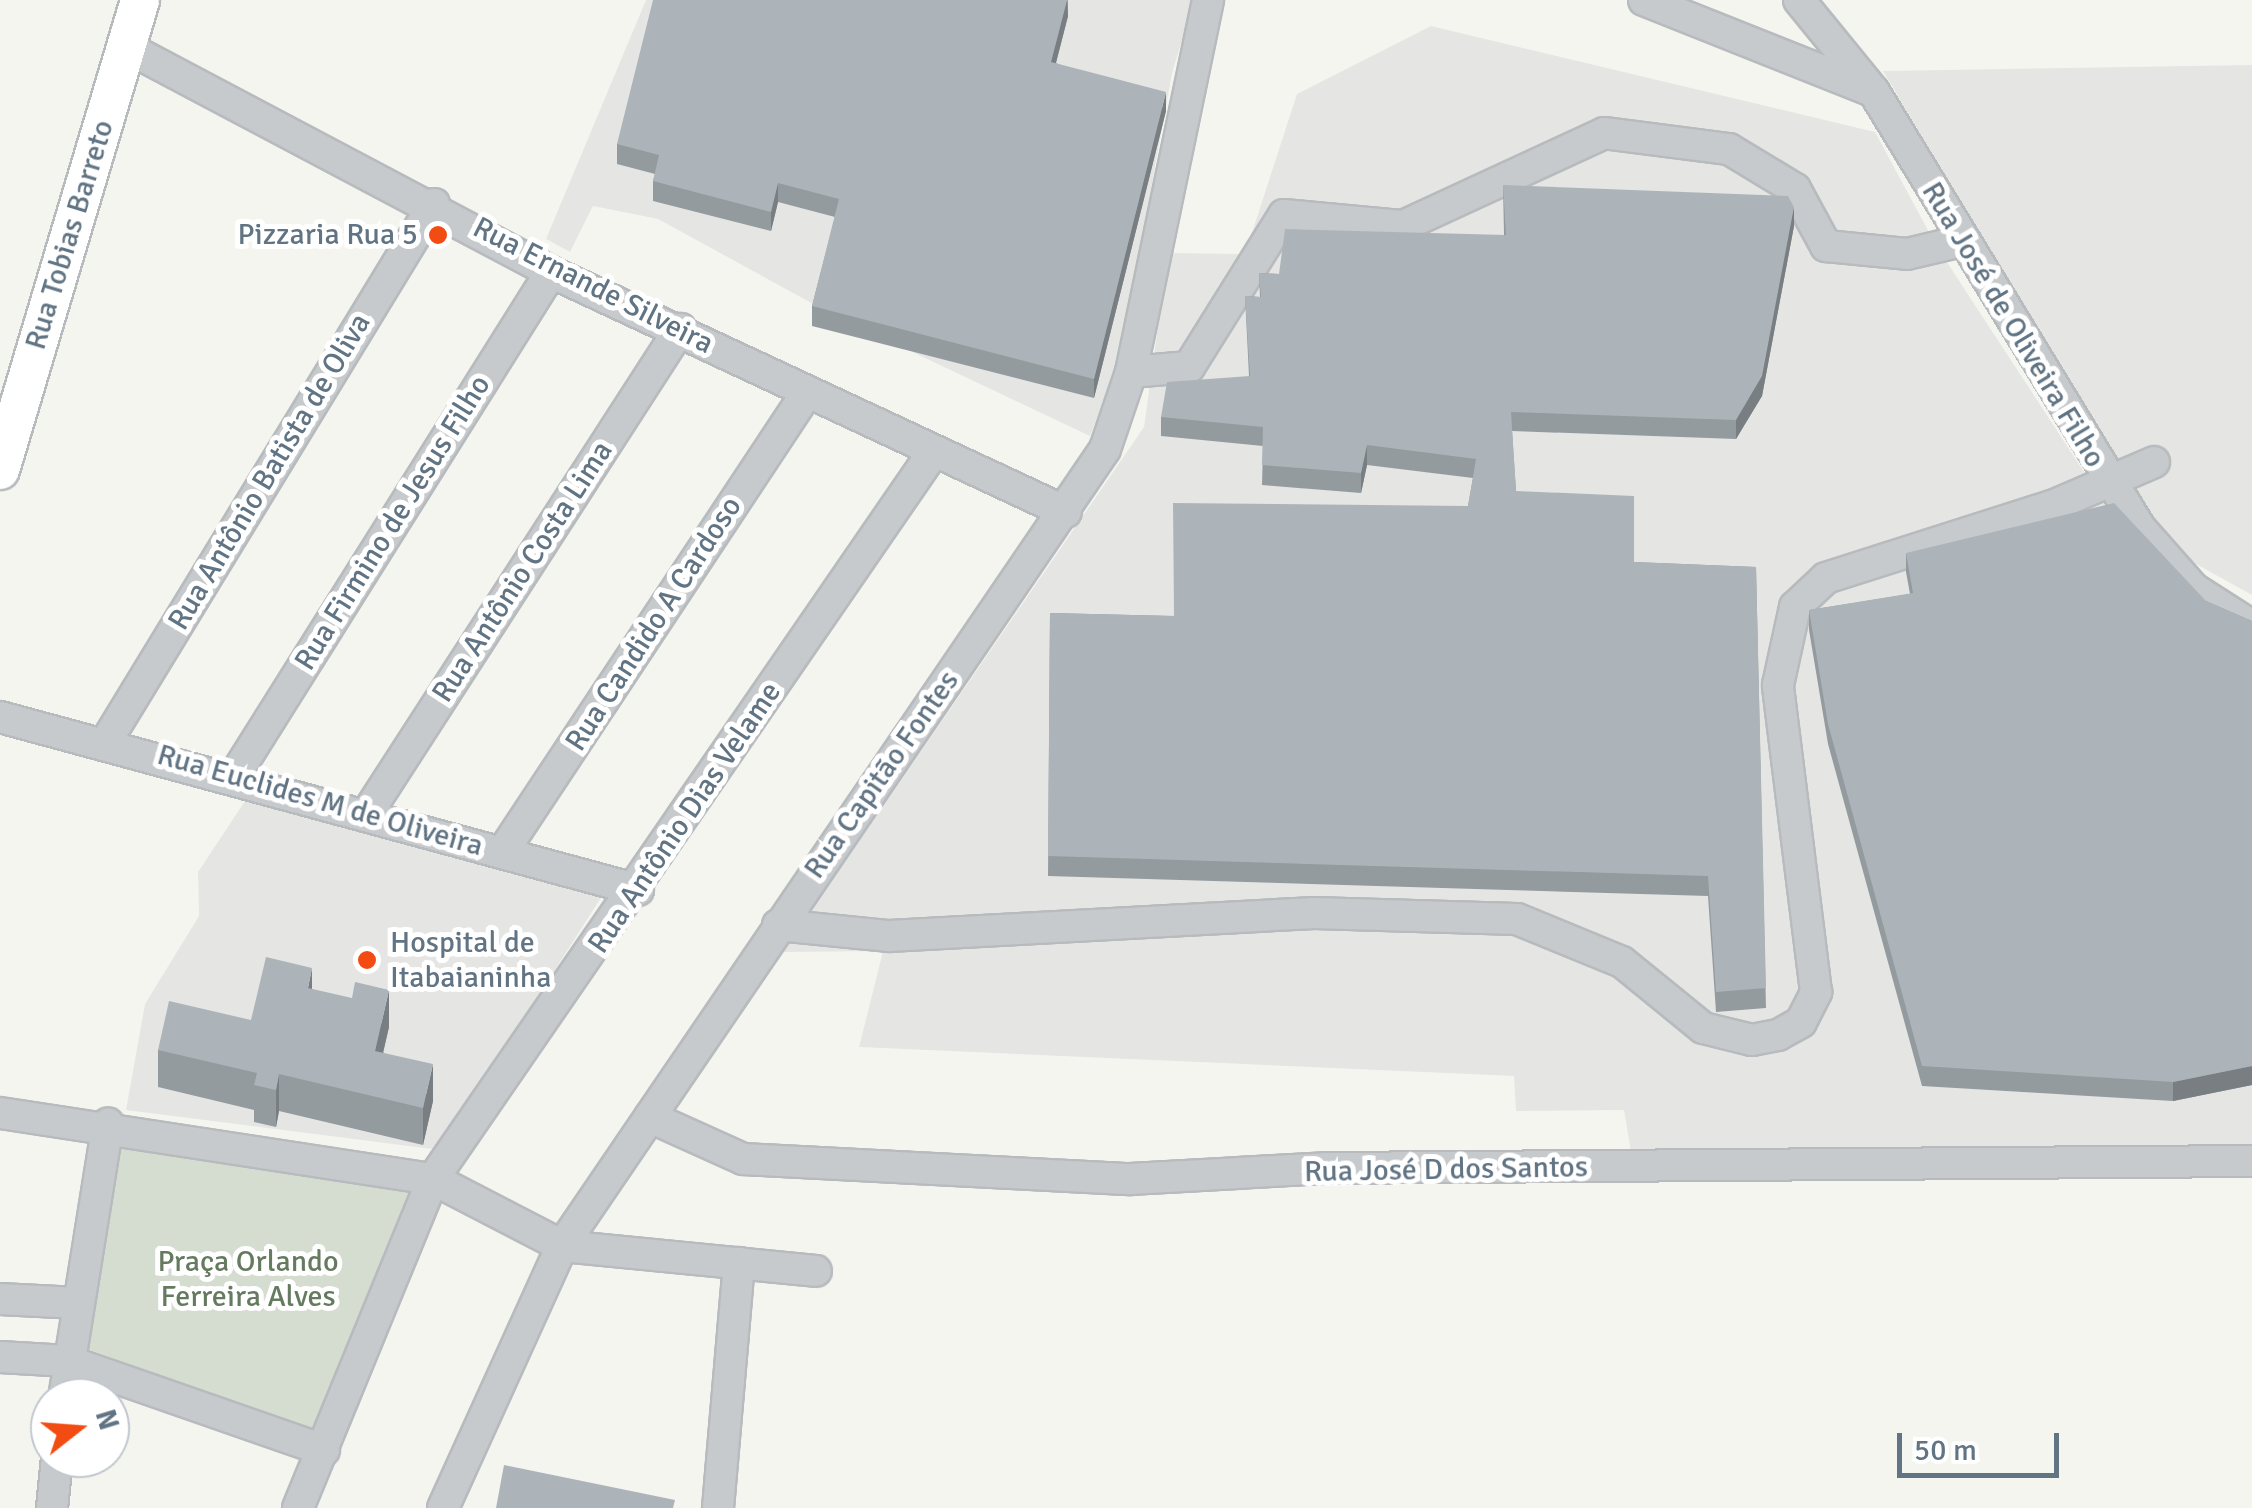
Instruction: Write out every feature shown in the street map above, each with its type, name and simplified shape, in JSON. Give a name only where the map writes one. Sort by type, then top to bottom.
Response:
[{"type":"main road","name":"Rua Tobias Barreto","points":[[0,470],[11,395],[140,0]]},
{"type":"street","name":"Rua Capitão Fontes","points":[[444,1508],[562,1246],[778,925],[1066,512],[1104,449],[1132,372],[1208,0]]},
{"type":"street","points":[[1644,0],[1874,92]]},
{"type":"street","name":"Rua José de Oliveira Filho","points":[[1799,0],[1874,92],[2109,484],[2194,589],[2252,626]]},
{"type":"street","name":"Rua Ernande Silveira","points":[[126,47],[434,204],[550,272],[680,329],[932,454],[1066,512]]},
{"type":"street","points":[[1132,372],[1189,367],[1284,215],[1403,226],[1604,133],[1729,150],[1795,188],[1826,246],[1907,254],[1962,240]]},
{"type":"street","name":"Rua Antônio Batista de Oliva","points":[[107,740],[434,204]]},
{"type":"street","name":"Rua Firmino de Jesus Filho","points":[[234,774],[550,272]]},
{"type":"street","name":"Rua Antônio Costa Lima","points":[[366,815],[680,329]]},
{"type":"street","name":"Rua Candido A Cardoso","points":[[502,853],[806,394]]},
{"type":"street","name":"Rua Antônio Dias Velame","points":[[433,1179],[638,890],[932,454]]},
{"type":"street","points":[[778,925],[899,936],[1314,913],[1517,920],[1622,962],[1703,1028],[1752,1040],[1778,1035],[1801,1022],[1816,992],[1778,686],[1795,607],[1826,578],[2109,484],[2154,462]]},
{"type":"street","name":"Rua Euclides M de Oliveira","points":[[0,718],[107,740],[234,774],[638,890]]},
{"type":"street","points":[[0,1113],[108,1123],[433,1179],[562,1246],[816,1271]]},
{"type":"street","name":"Rua José D dos Santos","points":[[650,1117],[742,1159],[1130,1179],[1325,1168],[2252,1161]]},
{"type":"street","points":[[66,1378],[108,1123]]},
{"type":"street","points":[[298,1508],[433,1179]]},
{"type":"street","points":[[718,1508],[738,1262]]},
{"type":"street","points":[[0,1299],[78,1303]]},
{"type":"street","points":[[0,1357],[68,1361],[324,1450]]},
{"type":"street","points":[[52,1508],[56,1478]]},
{"type":"shaded area","points":[[646,0],[1194,0],[1172,73],[1122,350],[1090,436],[828,312],[658,219],[593,206],[570,252],[546,239]]},
{"type":"shaded area","points":[[1431,26],[1875,132],[1937,247],[2116,521],[2252,636],[2252,1148],[1632,1158],[1624,1110],[1516,1111],[1514,1076],[859,1047],[883,951],[783,952],[1144,427],[1168,253],[1245,254],[1297,94]]},
{"type":"shaded area","points":[[2252,65],[2252,595],[2187,559],[2134,494],[1883,71]]},
{"type":"shaded area","name":"Hospital de Itabaianinha","points":[[247,798],[604,893],[440,1150],[126,1110],[145,1004],[199,916],[198,872]]},
{"type":"green space","name":"Praça Orlando Ferreira Alves","points":[[122,1135],[421,1186],[315,1431],[82,1347]]},
{"type":"building","points":[[653,0],[1067,0],[1051,62],[1166,92],[1094,379],[812,306],[839,199],[778,183],[771,212],[653,181],[659,155],[617,144]]},
{"type":"building","points":[[1503,185],[1788,196],[1794,207],[1762,376],[1736,420],[1511,412],[1516,491],[1634,496],[1634,562],[1756,567],[1766,988],[1716,992],[1708,876],[1048,856],[1050,613],[1174,616],[1173,503],[1468,506],[1476,459],[1367,445],[1361,473],[1262,465],[1263,427],[1161,417],[1167,382],[1250,376],[1245,296],[1261,297],[1259,273],[1279,274],[1285,229],[1506,235]]},
{"type":"building","points":[[2114,503],[2206,601],[2252,621],[2252,1066],[2173,1082],[1922,1066],[1828,724],[1809,610],[1913,593],[1906,553]]},
{"type":"building","points":[[266,957],[312,968],[308,988],[352,998],[355,982],[389,990],[375,1051],[433,1064],[423,1108],[279,1074],[276,1090],[254,1085],[257,1073],[158,1050],[169,1001],[251,1020]]},
{"type":"building","points":[[504,1465],[675,1500],[673,1508],[496,1508]]},
{"type":"place","name":"Pizzaria Rua 5","points":[[438,235]]},
{"type":"place","name":"Hospital de Itabaianinha","points":[[367,960]]}]
